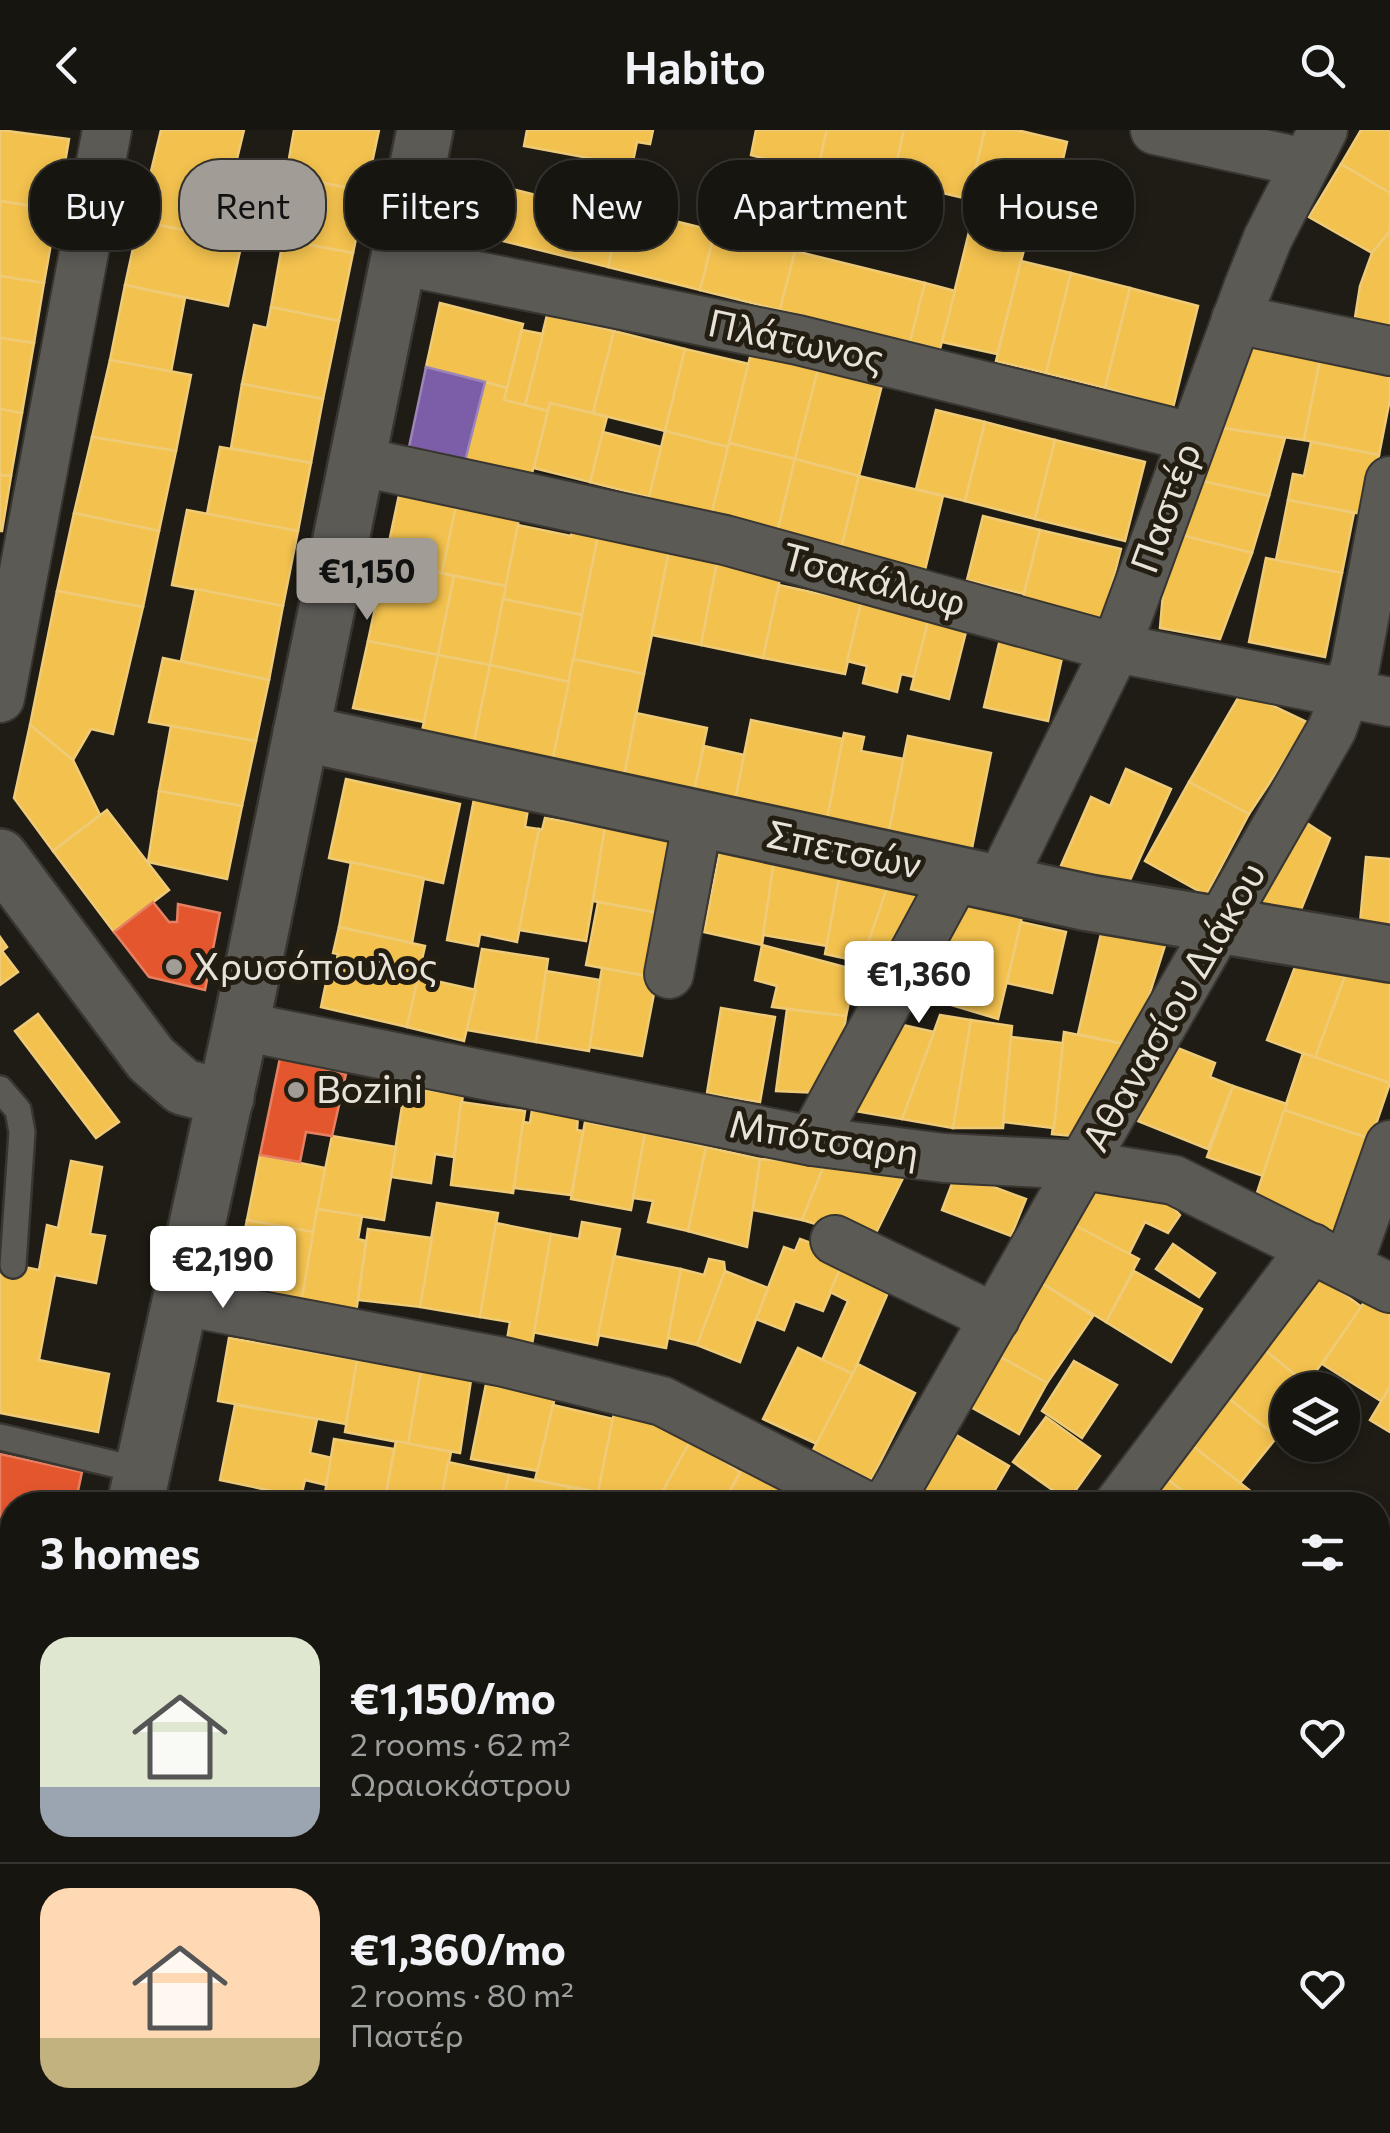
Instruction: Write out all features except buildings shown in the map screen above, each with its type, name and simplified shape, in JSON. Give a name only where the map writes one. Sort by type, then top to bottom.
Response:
[{"type":"main road","points":[[139,1488],[226,1098],[426,130]]},
{"type":"main road","name":"Σπετσών","points":[[301,733],[1134,912],[1390,954]]},
{"type":"main road","points":[[0,858],[160,1068],[182,1087],[226,1098]]},
{"type":"street","points":[[0,698],[107,130]]},
{"type":"street","points":[[1155,130],[1314,146]]},
{"type":"street","name":"Παστέρ","points":[[812,1141],[979,879],[1116,648],[1236,318],[1268,238],[1314,146]]},
{"type":"street","name":"Πλάτωνος","points":[[397,260],[798,340],[1191,436]]},
{"type":"street","points":[[1236,318],[1390,351]]},
{"type":"street","name":"Τσακάλωφ","points":[[357,461],[725,540],[1116,648],[1368,698]]},
{"type":"street","name":"Αθανασίου Διάκου","points":[[895,1492],[1332,729],[1368,698],[1390,481]]},
{"type":"street","points":[[669,974],[698,819]]},
{"type":"street","name":"Μπότσαρη","points":[[241,1026],[812,1141],[944,1158],[1083,1164],[1174,1180],[1390,1288]]},
{"type":"street","points":[[1129,1492],[1330,1256],[1390,1145]]},
{"type":"street","points":[[836,1240],[995,1318]]},
{"type":"street","points":[[182,1302],[504,1362],[662,1401],[839,1492]]},
{"type":"lane","points":[[0,1090],[18,1110],[22,1132],[12,1264]]},
{"type":"lane","points":[[0,1437],[139,1488]]},
{"type":"place","name":"Χρυσόπουλος","points":[[174,967]]},
{"type":"place","name":"Bozini","points":[[296,1090]]}]
